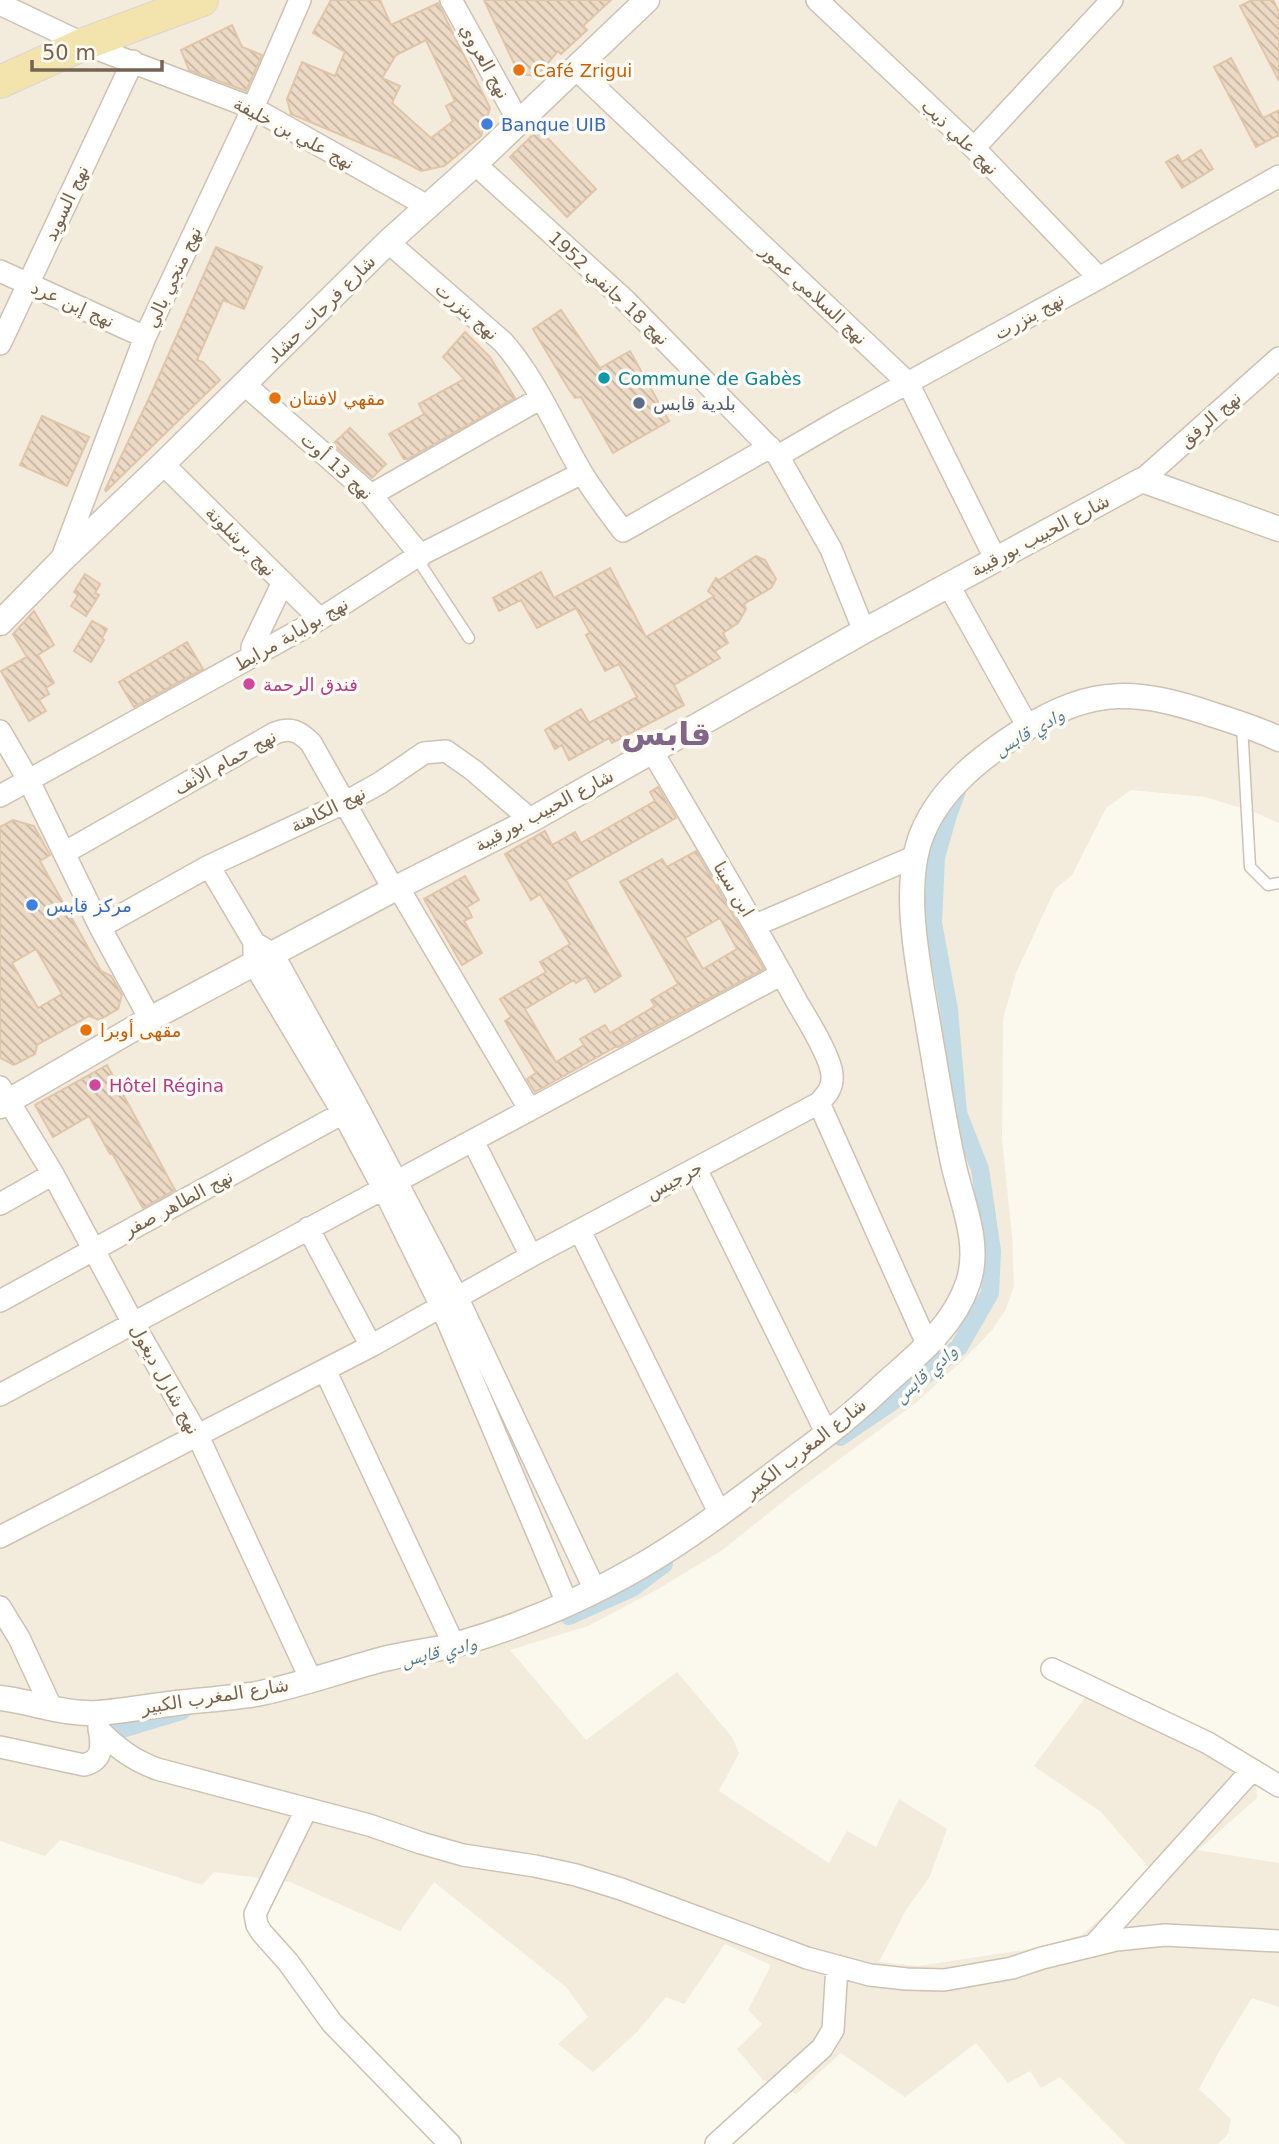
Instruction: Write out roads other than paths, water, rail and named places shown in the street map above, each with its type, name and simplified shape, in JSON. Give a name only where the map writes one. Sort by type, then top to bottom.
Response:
[{"type":"main road","points":[[0,82],[84,44],[202,0]]},
{"type":"street","name":"نهج منجي بالي","points":[[62,560],[145,337],[253,108],[300,0]]},
{"type":"street","name":"نهج العروي","points":[[451,0],[519,122]]},
{"type":"street","name":"شارع فرحات حشاد","points":[[0,623],[388,242],[429,207],[647,0]]},
{"type":"street","name":"نهج علي ذيب","points":[[817,0],[974,148],[1099,278]]},
{"type":"street","points":[[974,148],[1112,0]]},
{"type":"street","name":"نهج علي بن خليفة","points":[[0,5],[84,44],[253,108],[429,207]]},
{"type":"street","name":"نهج السويد","points":[[0,344],[133,61]]},
{"type":"street","name":"نهج السلامي عمور","points":[[576,69],[908,383],[996,560]]},
{"type":"street","name":"نهج 18 جانفي 1952","points":[[475,164],[625,300],[774,452],[831,549],[864,631]]},
{"type":"street","name":"نهج بنزرت","points":[[388,242],[503,342],[518,359],[582,473],[623,531],[908,383],[1279,176]]},
{"type":"street","name":"نهج إبن عرد","points":[[0,271],[145,337]]},
{"type":"street","name":"نهج الرفق","points":[[1142,480],[1279,358]]},
{"type":"street","name":"نهج 13 أوت","points":[[244,384],[371,495],[419,557]]},
{"type":"street","points":[[371,495],[541,398]]},
{"type":"street","name":"نهج برشلونة","points":[[163,464],[320,618]]},
{"type":"street","name":"نهج بولبابة مرابط","points":[[0,796],[252,657],[419,557],[582,473]]},
{"type":"street","points":[[1142,480],[1279,529]]},
{"type":"street","name":"شارع الحبيب بورقيبة","points":[[2,1098],[150,1019],[260,953],[531,820],[948,584],[1142,480]]},
{"type":"street","points":[[252,657],[252,647],[283,582]]},
{"type":"street","points":[[948,584],[1028,727]]},
{"type":"street","name":"شارع المغرب الكبير","points":[[0,1698],[98,1721],[256,1693],[386,1658],[454,1646],[526,1622],[641,1566],[720,1514],[827,1434],[928,1346],[954,1314],[968,1284],[974,1259],[971,1232],[941,1104],[915,953],[913,883],[916,856],[927,823],[950,789],[968,771],[1028,727],[1086,701],[1128,695],[1157,699],[1242,724],[1279,739]]},
{"type":"street","name":"نهج حمام الأنف","points":[[64,853],[275,733],[286,729],[303,734],[311,743],[344,803],[530,1110]]},
{"type":"street","points":[[0,730],[29,780],[100,927],[150,1019]]},
{"type":"street","name":"نهج الكاهنة","points":[[100,927],[209,866],[344,803],[380,783],[424,753],[446,751],[473,770],[531,820]]},
{"type":"street","name":"ابن سينا","points":[[652,751],[756,925],[828,1061],[832,1074],[830,1091],[819,1103]]},
{"type":"street","points":[[756,925],[916,856]]},
{"type":"street","points":[[209,866],[350,1110],[390,1185],[595,1590]]},
{"type":"street","points":[[0,1395],[782,974]]},
{"type":"street","name":"نهج شارل ديغول","points":[[2,1098],[53,1174],[133,1323],[197,1434],[311,1680]]},
{"type":"street","points":[[819,1103],[928,1346]]},
{"type":"street","name":"جرجيس","points":[[0,1537],[371,1346],[531,1256],[819,1103]]},
{"type":"street","name":"نهج الطاهر صفر","points":[[0,1301],[350,1110]]},
{"type":"street","points":[[472,1141],[531,1256]]},
{"type":"street","points":[[696,1169],[827,1434]]},
{"type":"street","points":[[0,1204],[53,1174]]},
{"type":"street","points":[[308,1228],[371,1346]]},
{"type":"street","points":[[580,1231],[720,1514]]},
{"type":"street","points":[[450,1303],[567,1603]]},
{"type":"street","points":[[324,1370],[454,1646]]},
{"type":"street","points":[[0,1607],[19,1639],[52,1709]]},
{"type":"street","points":[[1052,1669],[1208,1742],[1279,1786]]},
{"type":"street","points":[[0,1747],[83,1765],[91,1763],[98,1758],[101,1751],[98,1721]]},
{"type":"street","points":[[98,1721],[123,1752],[148,1765],[369,1825],[463,1855],[576,1875],[807,1958],[870,1975],[944,1980],[1012,1968],[1116,1940],[1165,1936],[1279,1941]]},
{"type":"street","points":[[1093,1946],[1252,1770]]},
{"type":"street","points":[[306,1810],[255,1914],[257,1925],[288,1962],[332,2023],[450,2144]]},
{"type":"street","points":[[716,2144],[822,2048],[833,2031],[837,1966]]},
{"type":"lane","points":[[419,557],[469,638]]},
{"type":"lane","points":[[1242,724],[1250,867],[1268,885],[1279,883]]},
{"type":"waterway","name":"وادي قابس","points":[[840,1437],[896,1399],[959,1347],[990,1293],[992,1251],[980,1169],[958,1113],[949,1010],[933,923],[936,857],[958,788]]},
{"type":"waterway","name":"وادي قابس","points":[[569,1616],[632,1588],[664,1564]]},
{"type":"waterway","name":"وادي قابس","points":[[119,1730],[182,1711]]},
{"type":"place","name":"Café Zrigui","points":[[519,70]]},
{"type":"place","name":"Banque UIB","points":[[487,124]]},
{"type":"place","name":"Commune de Gabès","points":[[604,378]]},
{"type":"place","name":"مقهي لافنتان","points":[[275,398]]},
{"type":"place","name":"بلدية قابس","points":[[639,403]]},
{"type":"place","name":"فندق الرحمة","points":[[249,684]]},
{"type":"place","name":"مركز قابس","points":[[32,905]]},
{"type":"place","name":"مقهى أوبرا","points":[[86,1030]]},
{"type":"place","name":"Hôtel Régina","points":[[95,1085]]},
{"type":"district","name":"قابس","points":[[666,734]]}]
